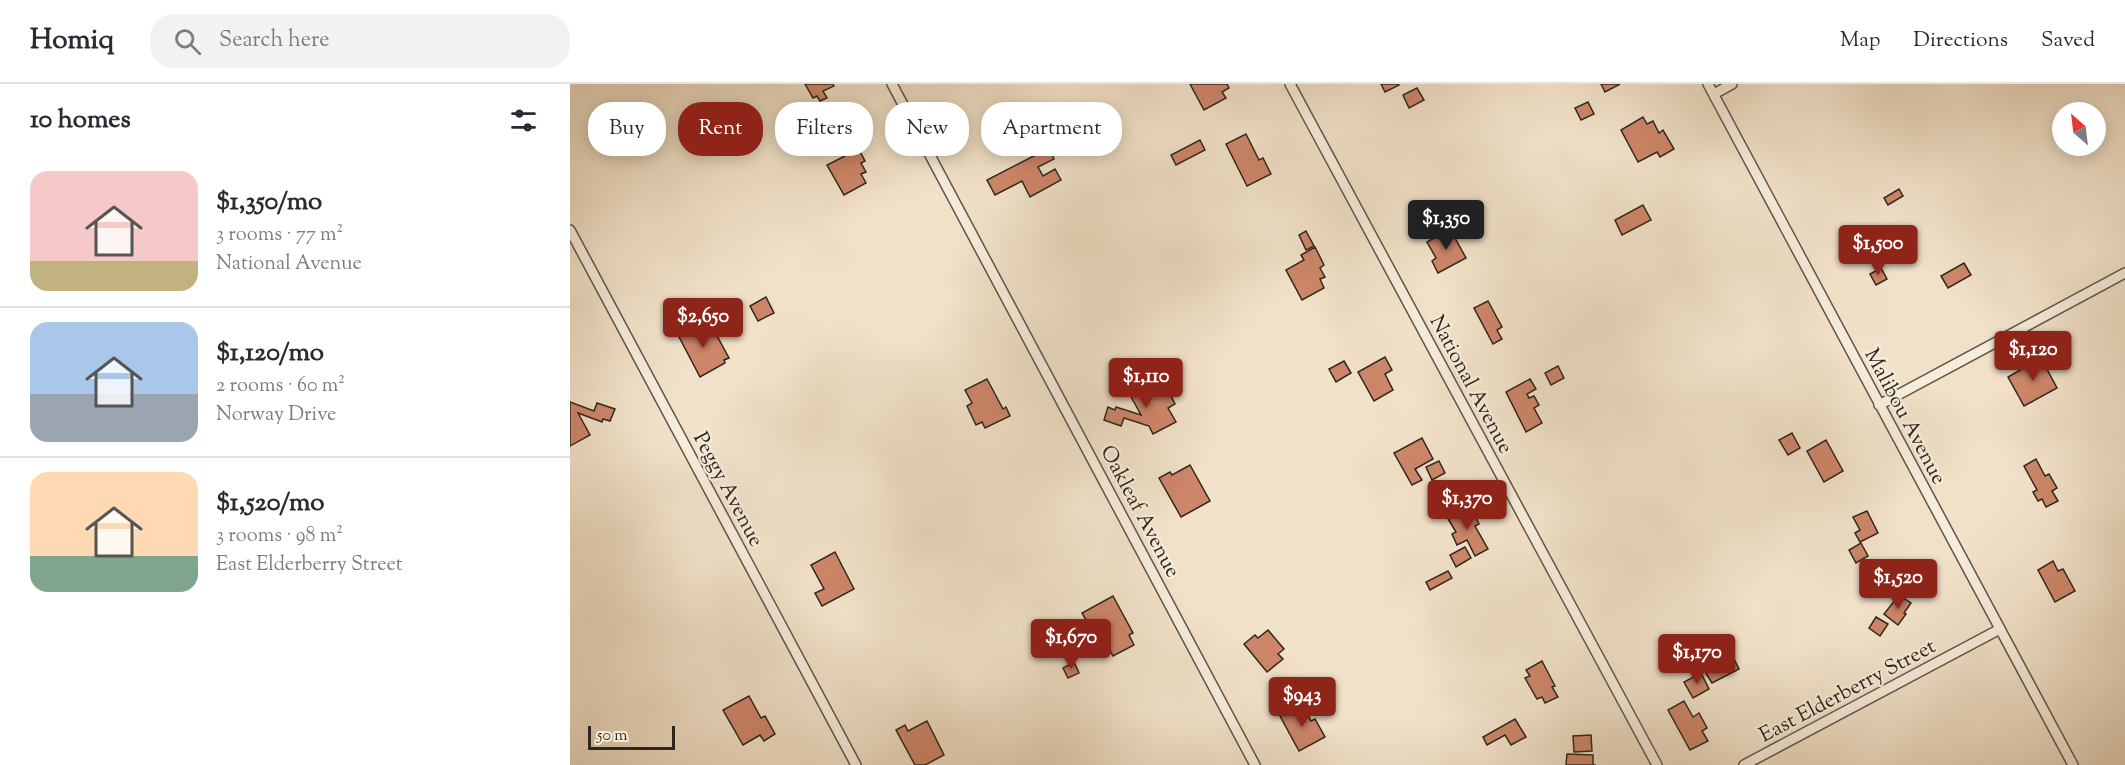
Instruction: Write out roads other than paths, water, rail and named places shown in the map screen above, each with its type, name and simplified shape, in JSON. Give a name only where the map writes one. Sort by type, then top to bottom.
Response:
[{"type":"street","name":"Oakleaf Avenue","points":[[892,84],[1256,765]]},
{"type":"street","name":"National Avenue","points":[[1290,84],[1656,765]]},
{"type":"street","name":"Malibou Avenue","points":[[1708,84],[2073,765]]},
{"type":"street","points":[[1714,94],[1732,84]]},
{"type":"street","name":"Peggy Avenue","points":[[570,230],[856,765]]},
{"type":"street","points":[[1879,405],[2125,273]]},
{"type":"street","name":"East Elderberry Street","points":[[1744,765],[2000,629]]}]
